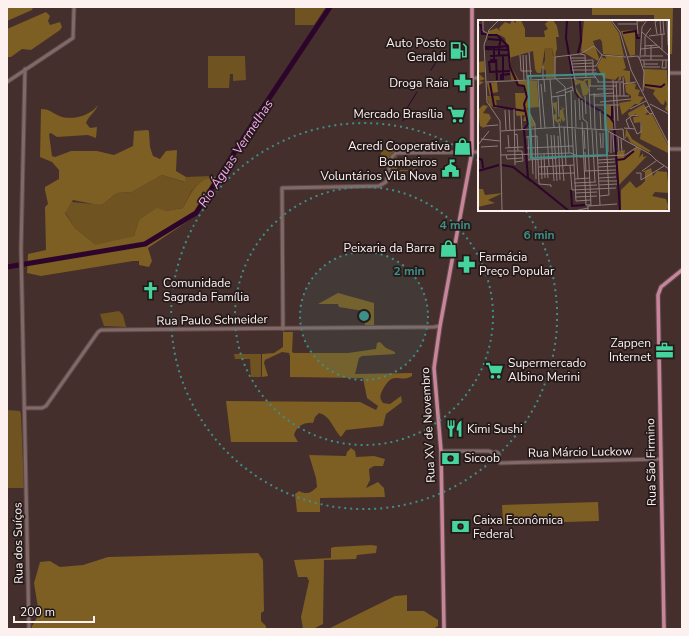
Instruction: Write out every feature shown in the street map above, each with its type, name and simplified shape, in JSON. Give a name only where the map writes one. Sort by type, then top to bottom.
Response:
[{"type":"main road","name":"Rua XV de Novembro","points":[[444,629],[441,451],[434,371],[440,326],[472,152],[472,7]]},
{"type":"main road","name":"Rua São Firmino","points":[[664,629],[658,291],[663,285],[682,270]]},
{"type":"street","points":[[7,82],[73,38],[74,7]]},
{"type":"street","name":"Rua dos Suíços","points":[[25,69],[22,268],[29,629]]},
{"type":"street","points":[[669,74],[682,73]]},
{"type":"street","points":[[472,78],[478,78]]},
{"type":"street","points":[[669,149],[682,149]]},
{"type":"street","points":[[283,329],[282,188],[379,186],[386,182],[393,155],[396,153],[478,152]]},
{"type":"street","name":"Rua Paulo Schneider","points":[[25,408],[42,408],[48,404],[99,331],[440,326]]},
{"type":"street","name":"Rua Márcio Luckow","points":[[441,451],[496,452],[499,453],[497,458],[500,463],[661,459]]},
{"type":"shaded area","points":[[7,7],[33,7],[32,10],[7,21]]},
{"type":"shaded area","points":[[295,7],[326,7],[314,25],[295,25]]},
{"type":"shaded area","points":[[592,7],[673,7],[672,54],[669,54],[669,20],[654,20],[654,15],[592,15]]},
{"type":"shaded area","points":[[46,12],[50,16],[48,21],[50,25],[60,22],[62,27],[60,30],[31,50],[22,49],[11,57],[7,57],[7,29]]},
{"type":"shaded area","points":[[208,56],[245,56],[246,80],[233,81],[233,74],[230,74],[229,88],[208,88]]},
{"type":"shaded area","points":[[98,105],[86,123],[90,128],[97,127],[96,138],[88,135],[57,137],[51,133],[49,134],[52,156],[55,157],[71,151],[97,151],[114,155],[133,146],[134,131],[148,130],[150,147],[153,156],[160,159],[166,151],[177,150],[176,171],[186,177],[185,182],[162,175],[132,192],[117,193],[103,204],[93,204],[73,200],[65,213],[75,228],[95,245],[134,236],[139,220],[157,208],[166,211],[183,208],[193,190],[201,182],[206,179],[221,176],[194,217],[148,248],[152,261],[149,267],[139,265],[139,261],[133,261],[41,276],[27,273],[28,254],[46,250],[45,207],[48,204],[45,187],[59,179],[59,170],[52,162],[40,157],[41,109],[50,111],[62,117],[72,118],[91,112]]},
{"type":"shaded area","points":[[381,150],[396,150],[392,154],[388,164],[381,164]]},
{"type":"shaded area","points":[[399,154],[402,154],[397,156],[397,170],[412,170],[419,164],[428,164],[428,166],[419,166],[412,171],[392,171],[394,158]]},
{"type":"shaded area","points":[[402,154],[452,154],[450,155]]},
{"type":"shaded area","points":[[162,175],[184,182],[186,177],[211,176],[211,178],[200,183],[193,189],[183,208],[166,211],[139,220],[134,236],[95,246],[75,228],[65,212],[72,202],[103,204],[117,193],[132,192]]},
{"type":"shaded area","points":[[338,293],[374,303],[374,325],[365,325],[364,311],[339,307],[338,304],[318,304]]},
{"type":"shaded area","points":[[119,311],[123,315],[126,327],[104,326],[100,314]]},
{"type":"shaded area","points":[[283,332],[293,332],[292,352],[294,353],[348,353],[376,349],[377,343],[380,342],[386,348],[395,352],[395,354],[362,356],[359,358],[355,374],[412,373],[412,376],[404,379],[394,378],[390,380],[380,396],[383,403],[390,404],[401,396],[402,402],[386,414],[383,426],[346,430],[341,437],[329,420],[319,413],[315,417],[313,423],[304,424],[297,429],[294,435],[298,442],[231,442],[226,401],[360,402],[376,410],[378,406],[367,398],[363,378],[290,377],[289,353],[282,352],[265,360],[264,363],[268,376],[262,377],[262,354],[274,353],[283,347]]},
{"type":"shaded area","points":[[234,354],[261,354],[261,377],[251,377],[250,359],[235,359]]},
{"type":"shaded area","points":[[7,410],[20,411],[21,414],[24,488],[7,488]]},
{"type":"shaded area","points":[[351,448],[355,451],[356,457],[374,456],[385,459],[383,466],[374,466],[369,469],[370,480],[366,488],[378,482],[384,488],[385,497],[320,498],[320,512],[297,512],[295,494],[299,491],[309,493],[317,487],[316,478],[309,455],[346,456],[347,452]]},
{"type":"shaded area","points":[[598,502],[599,521],[503,524],[502,505]]},
{"type":"shaded area","points":[[377,546],[376,553],[357,555],[356,559],[324,560],[323,624],[313,629],[303,629],[301,617],[309,581],[307,577],[298,577],[294,560],[331,558],[331,548],[334,547]]},
{"type":"shaded area","points":[[258,553],[263,560],[264,611],[261,613],[261,621],[266,626],[266,629],[32,629],[32,626],[39,614],[34,583],[40,562],[50,561],[60,567],[83,565],[108,557]]},
{"type":"shaded area","points":[[407,595],[407,611],[424,611],[438,620],[438,626],[433,629],[328,629],[395,596]]},
{"type":"waterway","name":"Rio Águas Vermelhas","points":[[7,267],[145,244],[196,213],[260,112],[330,7]]},
{"type":"waterway","points":[[431,70],[440,56]]},
{"type":"waterway","points":[[403,121],[407,108],[417,92]]},
{"type":"place","name":"Auto Posto Geraldi","points":[[459,50]]},
{"type":"place","name":"Droga Raia","points":[[462,83]]},
{"type":"place","name":"Mercado Brasília","points":[[456,114]]},
{"type":"place","name":"Acredi Cooperativa","points":[[463,146]]},
{"type":"place","name":"Bombeiros Voluntários Vila Nova","points":[[450,169]]},
{"type":"place","name":"Peixaria da Barra","points":[[448,248]]},
{"type":"place","name":"Farmácia Preço Popular","points":[[466,264]]},
{"type":"place","name":"Comunidade Sagrada Família","points":[[150,290]]},
{"type":"place","name":"Zappen Internet","points":[[664,350]]},
{"type":"place","name":"Supermercado Albino Merini","points":[[495,370]]},
{"type":"place","name":"Kimi Sushi","points":[[454,429]]},
{"type":"place","name":"Sicoob","points":[[451,458]]},
{"type":"place","name":"Caixa Econômica Federal","points":[[460,527]]}]
